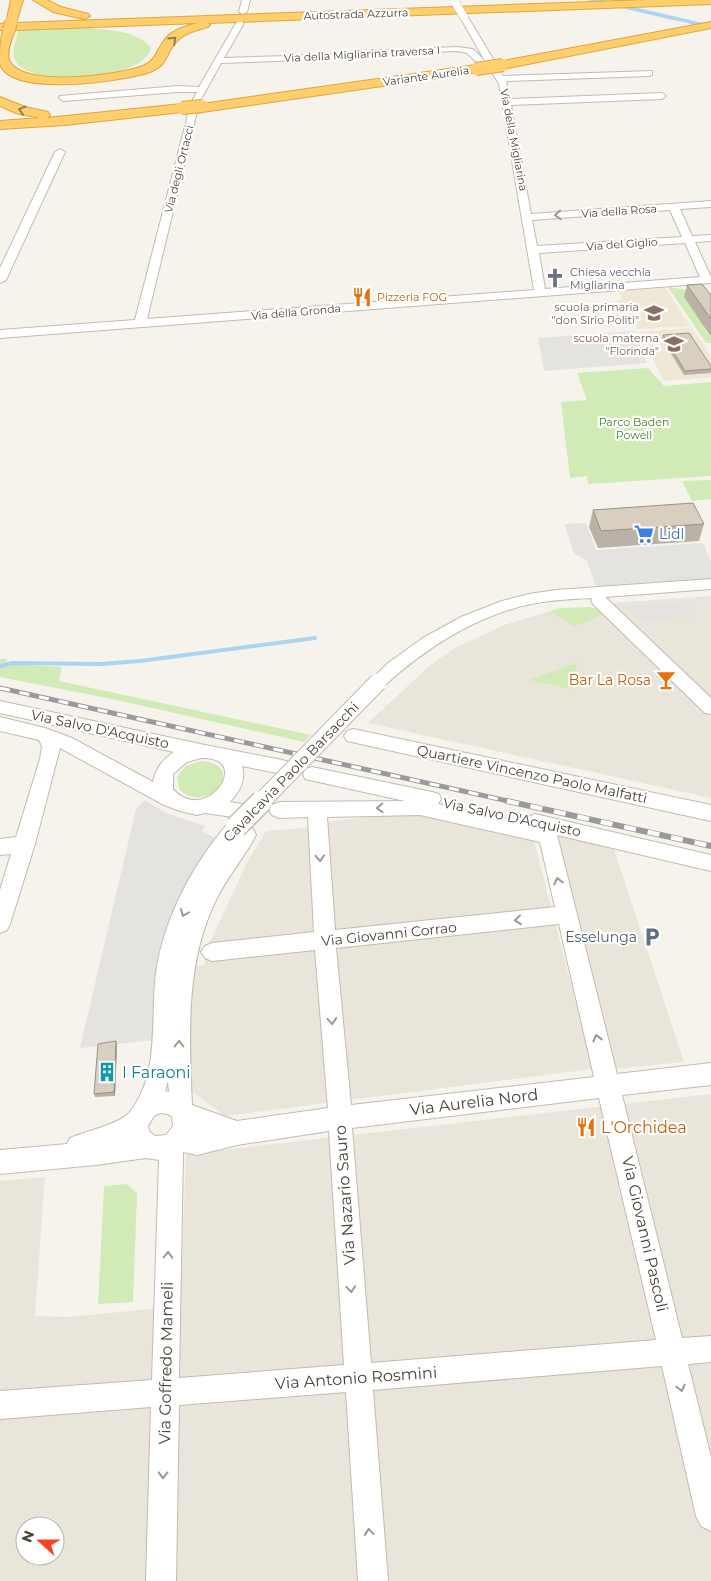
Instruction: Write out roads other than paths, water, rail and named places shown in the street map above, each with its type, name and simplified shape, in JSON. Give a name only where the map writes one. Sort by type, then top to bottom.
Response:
[{"type":"highway","points":[[17,0],[3,52],[3,60],[13,71],[45,80],[84,81],[121,77],[147,68],[162,58],[172,39],[196,27],[221,22],[283,16]]},
{"type":"highway","points":[[24,0],[11,26],[10,54],[13,64],[29,73],[52,78],[92,78],[130,71],[154,59],[158,50],[154,43]]},
{"type":"highway","points":[[39,0],[52,8],[72,14],[101,17],[152,18]]},
{"type":"highway","name":"Autostrada Azzurra","points":[[11,26],[664,0]]},
{"type":"highway","name":"Autostrada Azzurra","points":[[620,3],[711,1]]},
{"type":"highway","name":"Autostrada Azzurra","points":[[11,26],[152,18],[599,4]]},
{"type":"highway","name":"Variante Aurelia","points":[[139,114],[190,109],[478,67],[501,69],[711,23]]},
{"type":"highway","points":[[11,26],[102,28],[136,34]]},
{"type":"highway","points":[[0,102],[25,111],[58,116],[139,114]]},
{"type":"highway","points":[[0,127],[139,114]]},
{"type":"highway","points":[[0,133],[139,114]]},
{"type":"street","points":[[243,12],[246,0]]},
{"type":"street","name":"Via della Migliarina","points":[[455,1],[464,17],[501,69],[540,292]]},
{"type":"street","name":"Via degli Ortacci","points":[[140,323],[195,103],[240,23]]},
{"type":"street","name":"Via della Migliarina traversa I","points":[[220,61],[356,56],[360,53],[457,48],[470,51],[480,62],[501,69]]},
{"type":"street","points":[[501,69],[649,73]]},
{"type":"street","points":[[63,98],[178,89],[202,90]]},
{"type":"street","points":[[507,102],[662,96]]},
{"type":"street","points":[[0,280],[60,152]]},
{"type":"street","name":"Via della Rosa","points":[[527,217],[711,204]]},
{"type":"street","points":[[674,207],[709,280]]},
{"type":"street","name":"Via del Giglio","points":[[533,250],[711,238]]},
{"type":"street","name":"Via della Gronda","points":[[0,334],[709,280]]},
{"type":"street","points":[[603,596],[711,584]]},
{"type":"street","points":[[603,596],[711,592]]},
{"type":"street","points":[[603,596],[707,701]]},
{"type":"street","name":"Cavalcavia Paolo Barsacchi","points":[[142,1114],[161,1064],[168,966],[176,931],[199,878],[242,818],[382,686],[451,639],[486,622],[544,605],[603,596]]},
{"type":"street","name":"Via Salvo D'Acquisto","points":[[0,708],[280,767],[256,770],[234,783],[223,799],[207,806]]},
{"type":"street","points":[[0,724],[66,742],[176,802],[192,807],[207,806],[222,809],[242,818]]},
{"type":"street","points":[[0,924],[51,746],[45,735]]},
{"type":"street","name":"Quartiere Vincenzo Paolo Malfatti","points":[[353,736],[711,813]]},
{"type":"street","points":[[127,775],[148,776],[170,766],[163,747],[148,739]]},
{"type":"street","name":"Via Salvo D'Acquisto","points":[[176,802],[166,794],[163,782],[170,766],[181,756],[199,751]]},
{"type":"street","points":[[46,766],[65,755],[89,756]]},
{"type":"street","points":[[222,755],[233,765],[234,783],[242,818]]},
{"type":"street","name":"Via Salvo D'Acquisto","points":[[312,774],[526,820],[711,863]]},
{"type":"street","points":[[279,810],[420,808],[548,836]]},
{"type":"street","name":"Via Nazario Sauro","points":[[317,810],[373,1581]]},
{"type":"street","name":"Cavalcavia Paolo Barsacchi","points":[[182,1112],[180,1027],[186,957],[207,895],[223,866],[242,818]]},
{"type":"street","name":"Via Giovanni Pascoli","points":[[548,836],[711,1516]]},
{"type":"street","points":[[0,846],[24,844]]},
{"type":"street","name":"Via Giovanni Corrao","points":[[212,952],[566,915]]},
{"type":"street","name":"Via Aurelia Nord","points":[[175,1142],[197,1143],[237,1134],[340,1118],[711,1074]]},
{"type":"street","points":[[0,1162],[36,1157],[96,1153],[146,1146],[159,1149],[175,1142],[184,1126],[182,1112],[175,1105],[168,1102],[154,1103],[142,1114],[99,1141],[36,1157]]},
{"type":"street","name":"Via Aurelia Nord","points":[[182,1112],[237,1134]]},
{"type":"street","points":[[142,1114],[137,1133],[140,1141],[146,1146]]},
{"type":"street","name":"Via Goffredo Mameli","points":[[161,1581],[165,1392],[175,1142]]},
{"type":"street","name":"Via Antonio Rosmini","points":[[0,1405],[711,1349]]},
{"type":"water","points":[[588,0],[603,0],[690,20],[684,22],[673,20]]},
{"type":"waterway","points":[[685,21],[711,27]]},
{"type":"waterway","points":[[0,666],[12,663],[101,664],[140,661],[315,638]]},
{"type":"railway","points":[[0,688],[512,802]]},
{"type":"railway","points":[[507,801],[711,846]]},
{"type":"place","name":"Chiesa vecchia Migliarina","points":[[555,278]]},
{"type":"place","name":"Pizzeria FOG","points":[[362,297]]},
{"type":"place","name":"scuola primaria \"don Sirio Politi\"","points":[[654,313]]},
{"type":"place","name":"scuola materna \"Florinda\"","points":[[674,344]]},
{"type":"place","name":"Lidl","points":[[644,534]]},
{"type":"place","name":"Bar La Rosa","points":[[666,680]]},
{"type":"place","name":"Esselunga","points":[[652,937]]},
{"type":"place","name":"I Faraoni","points":[[107,1072]]},
{"type":"place","name":"L'Orchidea","points":[[586,1127]]},
{"type":"park label","name":"Parco Baden Powell","points":[[634,428]]}]
